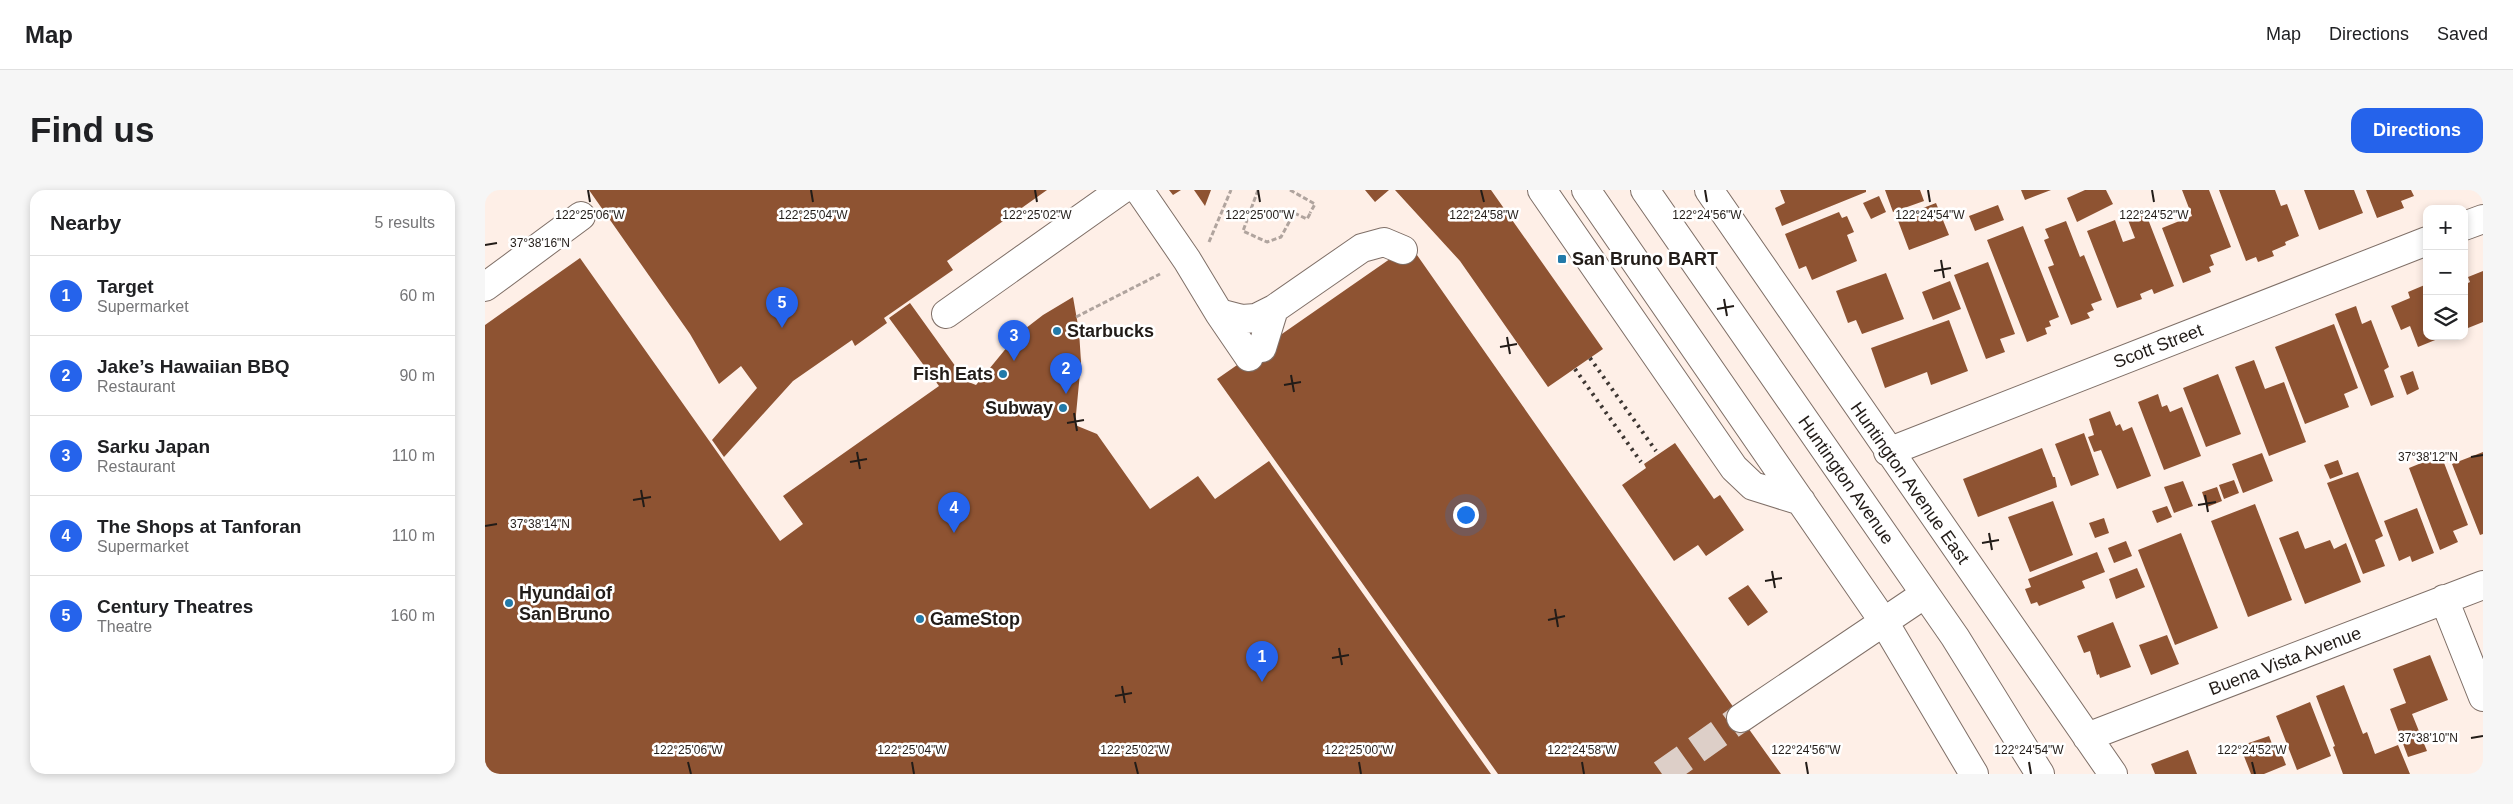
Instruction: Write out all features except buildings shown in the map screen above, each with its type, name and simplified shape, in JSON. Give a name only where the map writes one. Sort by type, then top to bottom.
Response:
[{"type":"street","points":[[946,314],[1121,190]]},
{"type":"street","points":[[1139,190],[1187,260],[1219,313],[1255,352],[1274,309]]},
{"type":"street","points":[[1542,190],[1733,468],[1753,486],[1801,501]]},
{"type":"street","points":[[1586,190],[1884,622],[1974,774]]},
{"type":"street","name":"Huntington Avenue","points":[[1645,190],[1925,594],[1991,692],[2040,774]]},
{"type":"street","name":"Huntington Avenue East","points":[[1709,190],[1888,452],[2113,774]]},
{"type":"street","points":[[485,286],[581,216]]},
{"type":"street","points":[[2468,225],[2483,219]]},
{"type":"street","points":[[1219,313],[1242,319],[1256,318],[1274,309],[1362,248],[1384,242],[1403,250]]},
{"type":"street","name":"Scott Street","points":[[1888,452],[2423,243]]},
{"type":"street","name":"Buena Vista Avenue","points":[[2087,737],[2483,585]]},
{"type":"street","points":[[1741,718],[1925,594]]},
{"type":"street","points":[[2444,599],[2483,697]]},
{"type":"path","points":[[1258,190],[1243,231],[1267,242],[1281,237],[1294,213],[1307,219],[1315,204],[1290,190]]},
{"type":"tunnel","points":[[1662,774],[1741,718]]},
{"type":"railway","points":[[1590,358],[1656,451]]},
{"type":"railway","points":[[1575,369],[1641,462]]},
{"type":"place","name":"San Bruno BART","points":[[1562,259]]},
{"type":"place","name":"Century Theatres","points":[[782,328]]},
{"type":"place","name":"Starbucks","points":[[1057,331]]},
{"type":"place","name":"Sarku Japan","points":[[1014,361]]},
{"type":"place","name":"Fish Eats","points":[[1003,374]]},
{"type":"place","name":"Jake’s Hawaiian BBQ","points":[[1066,394]]},
{"type":"place","name":"Subway","points":[[1063,408]]},
{"type":"place","name":"The Shops at Tanforan","points":[[954,533]]},
{"type":"place","name":"Hyundai of San Bruno","points":[[509,603]]},
{"type":"place","name":"GameStop","points":[[920,619]]},
{"type":"place","name":"Target","points":[[1262,682]]}]
